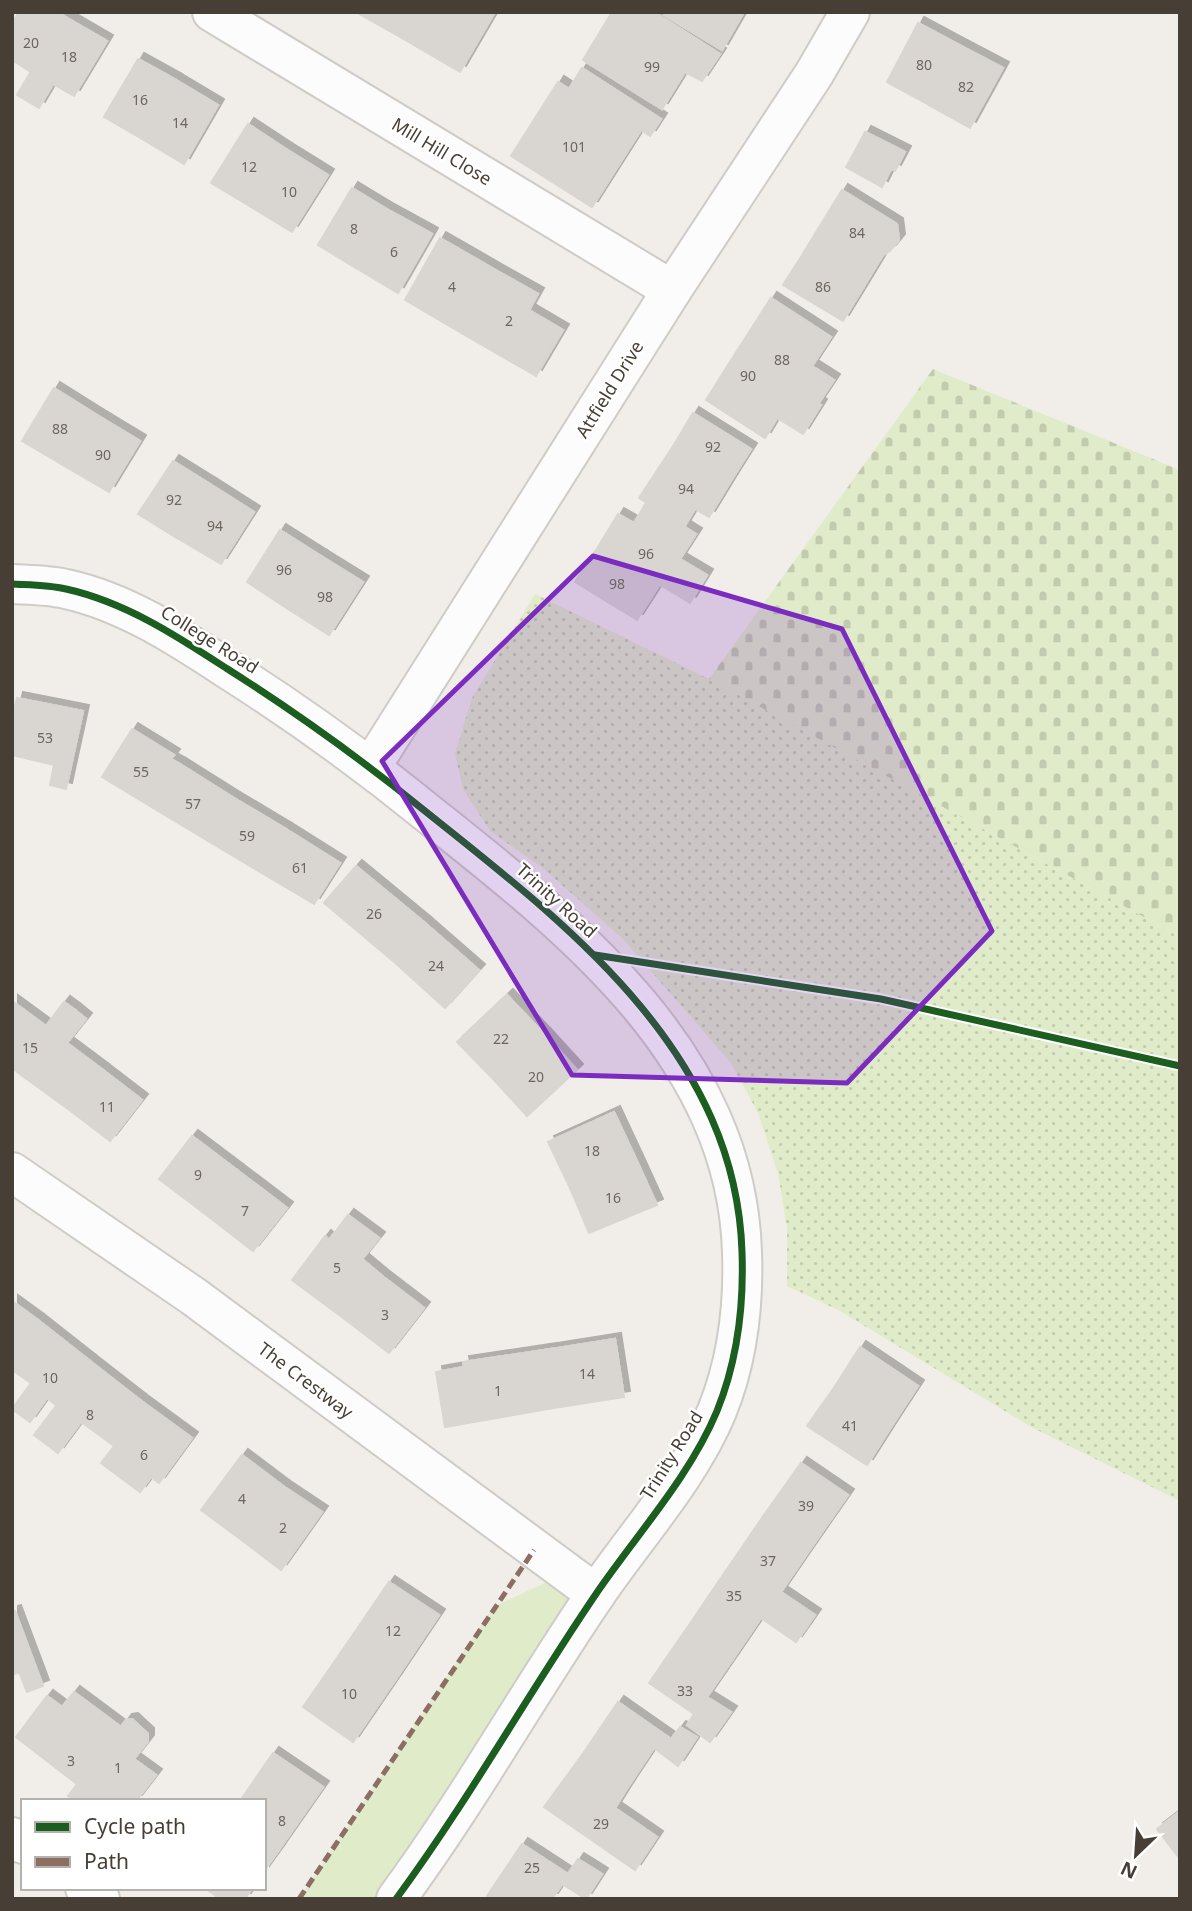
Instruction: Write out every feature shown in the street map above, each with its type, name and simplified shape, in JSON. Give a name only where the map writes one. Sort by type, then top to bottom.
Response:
[{"type":"street","name":"Mill Hill Close","points":[[212,12],[671,290]]},
{"type":"street","name":"Attfield Drive","points":[[370,767],[671,290],[814,74],[850,12]]},
{"type":"street","name":"College Road","points":[[12,584],[67,589],[155,622],[370,767]]},
{"type":"street","name":"Trinity Road","points":[[370,767],[523,889],[604,965],[650,1015],[694,1079],[724,1148],[741,1219],[744,1297],[735,1356],[716,1414],[684,1469],[596,1594],[396,1899]]},
{"type":"street","name":"The Crestway","points":[[12,1172],[192,1296],[596,1594]]},
{"type":"highlighted area","points":[[593,556],[842,629],[992,931],[847,1083],[572,1075],[382,761]]},
{"type":"green space","points":[[933,369],[1180,470],[1180,937],[709,679]]},
{"type":"green space","points":[[535,594],[709,679],[1180,937],[1180,1501],[1033,1428],[840,1311],[787,1286],[787,1228],[778,1174],[758,1113],[731,1063],[623,939],[544,869],[490,831],[463,789],[455,754],[472,698]]},
{"type":"green space","points":[[566,1573],[596,1594],[396,1899],[299,1899],[493,1607]]},
{"type":"building","points":[[19,12],[58,12],[64,16],[31,72],[12,60],[12,23]]},
{"type":"building","points":[[356,12],[414,12],[400,37]]},
{"type":"building","points":[[414,12],[495,12],[460,72],[400,37]]},
{"type":"building","points":[[612,12],[654,12],[720,54],[702,81],[685,72],[662,109],[583,60]]},
{"type":"building","points":[[666,12],[744,12],[722,50],[664,15]]},
{"type":"building","points":[[64,16],[107,41],[74,96],[53,84],[39,108],[17,95]]},
{"type":"building","points":[[918,23],[961,46],[929,105],[887,82]]},
{"type":"building","points":[[961,46],[1003,68],[970,128],[929,105]]},
{"type":"building","points":[[138,59],[176,80],[142,139],[104,117]]},
{"type":"building","points":[[582,68],[661,119],[650,136],[641,130],[592,207],[511,156],[558,82],[569,89]]},
{"type":"building","points":[[176,80],[218,105],[184,164],[142,139]]},
{"type":"building","points":[[248,124],[286,149],[251,207],[211,183]]},
{"type":"building","points":[[865,132],[905,152],[895,171],[855,151]]},
{"type":"building","points":[[286,149],[328,175],[292,232],[251,207]]},
{"type":"building","points":[[855,151],[891,169],[882,187],[846,167]]},
{"type":"building","points":[[352,188],[390,211],[356,268],[318,245]]},
{"type":"building","points":[[842,190],[897,224],[899,240],[883,255],[863,288],[804,252]]},
{"type":"building","points":[[390,211],[432,234],[398,293],[356,268]]},
{"type":"building","points":[[440,238],[499,272],[463,334],[405,300]]},
{"type":"building","points":[[804,252],[863,288],[843,321],[783,285]]},
{"type":"building","points":[[499,272],[538,294],[529,310],[563,330],[536,376],[463,334]]},
{"type":"building","points":[[771,298],[831,337],[812,366],[834,380],[818,404],[737,351]]},
{"type":"building","points":[[737,351],[821,405],[803,434],[777,418],[765,438],[706,400]]},
{"type":"building","points":[[54,388],[97,415],[66,467],[22,441]]},
{"type":"building","points":[[693,413],[751,449],[732,479],[675,443]]},
{"type":"building","points":[[97,415],[140,441],[109,492],[66,467]]},
{"type":"building","points":[[675,443],[732,479],[709,517],[695,509],[684,527],[639,498]]},
{"type":"building","points":[[173,461],[210,484],[177,538],[138,514]]},
{"type":"building","points":[[210,484],[254,512],[221,564],[177,538]]},
{"type":"building","points":[[646,503],[696,534],[680,559],[707,575],[690,603],[598,547],[618,514],[634,523]]},
{"type":"building","points":[[280,530],[321,556],[288,609],[247,582]]},
{"type":"building","points":[[598,547],[660,584],[637,620],[575,582]]},
{"type":"building","points":[[321,556],[363,582],[329,635],[288,609]]},
{"type":"building","points":[[17,698],[83,711],[66,789],[50,785],[54,765],[12,755],[12,718]]},
{"type":"building","points":[[132,729],[174,755],[171,759],[180,764],[153,808],[102,777]]},
{"type":"building","points":[[180,764],[234,798],[208,841],[153,808]]},
{"type":"building","points":[[234,798],[286,829],[260,872],[208,841]]},
{"type":"building","points":[[286,829],[340,863],[314,904],[260,872]]},
{"type":"building","points":[[356,866],[425,923],[393,961],[324,903]]},
{"type":"building","points":[[425,923],[479,970],[445,1008],[393,961]]},
{"type":"building","points":[[507,995],[545,1035],[495,1081],[457,1042]]},
{"type":"building","points":[[12,1001],[46,1026],[64,1002],[75,1010],[24,1077],[12,1068]]},
{"type":"building","points":[[75,1010],[86,1019],[67,1043],[103,1070],[71,1111],[24,1077]]},
{"type":"building","points":[[545,1035],[577,1070],[527,1116],[495,1081]]},
{"type":"building","points":[[103,1070],[142,1100],[110,1141],[71,1111]]},
{"type":"building","points":[[614,1112],[636,1159],[570,1188],[548,1142]]},
{"type":"building","points":[[192,1136],[237,1170],[204,1213],[159,1179]]},
{"type":"building","points":[[636,1159],[657,1205],[589,1233],[570,1188]]},
{"type":"building","points":[[237,1170],[287,1208],[253,1251],[204,1213]]},
{"type":"building","points":[[348,1215],[379,1238],[362,1259],[381,1275],[346,1320],[292,1280],[325,1236],[329,1240]]},
{"type":"building","points":[[381,1275],[424,1308],[389,1353],[346,1320]]},
{"type":"building","points":[[12,1301],[38,1320],[12,1355]]},
{"type":"building","points":[[38,1320],[90,1361],[57,1406],[47,1398],[30,1422],[12,1409],[31,1383],[12,1370],[12,1355]]},
{"type":"building","points":[[615,1339],[624,1397],[560,1407],[551,1349]]},
{"type":"building","points":[[860,1347],[918,1386],[893,1424],[835,1386]]},
{"type":"building","points":[[551,1349],[560,1407],[445,1427],[436,1372],[464,1367],[463,1362]]},
{"type":"building","points":[[90,1361],[140,1400],[109,1442],[81,1422],[58,1453],[34,1435]]},
{"type":"building","points":[[835,1386],[893,1424],[867,1465],[807,1426]]},
{"type":"building","points":[[140,1400],[192,1438],[159,1483],[151,1477],[140,1492],[101,1463],[114,1446],[109,1442]]},
{"type":"building","points":[[242,1455],[283,1486],[243,1541],[201,1510]]},
{"type":"building","points":[[801,1463],[848,1495],[811,1548],[764,1515]]},
{"type":"building","points":[[283,1486],[322,1512],[281,1570],[243,1541]]},
{"type":"building","points":[[764,1515],[811,1548],[781,1592],[815,1615],[806,1628],[725,1572]]},
{"type":"building","points":[[725,1572],[806,1628],[796,1642],[761,1618],[733,1659],[687,1628]]},
{"type":"building","points":[[389,1582],[439,1615],[396,1679],[346,1645]]},
{"type":"building","points":[[15,1611],[43,1686],[27,1692],[19,1672],[12,1675],[12,1612]]},
{"type":"building","points":[[687,1628],[733,1659],[707,1697],[731,1712],[710,1742],[687,1725],[694,1714],[649,1683]]},
{"type":"building","points":[[346,1645],[396,1679],[353,1742],[303,1707]]},
{"type":"building","points":[[74,1692],[121,1727],[77,1784],[16,1737],[47,1696],[62,1707]]},
{"type":"building","points":[[618,1702],[671,1739],[680,1727],[697,1737],[678,1766],[654,1748],[628,1787],[582,1755]]},
{"type":"building","points":[[132,1719],[148,1734],[148,1741],[134,1759],[156,1775],[138,1799],[72,1799],[68,1796],[126,1720]]},
{"type":"building","points":[[273,1753],[323,1787],[279,1850],[266,1841],[266,1799],[241,1799]]},
{"type":"building","points":[[582,1755],[628,1787],[615,1808],[657,1837],[635,1870],[544,1807]]},
{"type":"building","points":[[1178,1813],[1180,1816],[1180,1859],[1157,1829]]},
{"type":"building","points":[[266,1841],[279,1850],[266,1868]]},
{"type":"building","points":[[522,1844],[568,1874],[578,1859],[602,1874],[586,1899],[562,1884],[552,1899],[491,1899],[487,1896]]},
{"type":"building","points":[[208,1890],[251,1890],[245,1899],[220,1899]]},
{"type":"marked path","points":[[299,1899],[534,1550]]},
{"type":"cycle path","points":[[12,584],[53,587],[88,595],[130,611],[169,632],[330,738],[484,858],[590,951],[637,1002],[678,1057],[711,1116],[733,1181],[742,1252],[741,1313],[730,1372],[706,1435],[678,1481],[613,1569],[449,1823],[396,1899]]},
{"type":"cycle path","points":[[595,955],[881,999],[1180,1066]]}]
